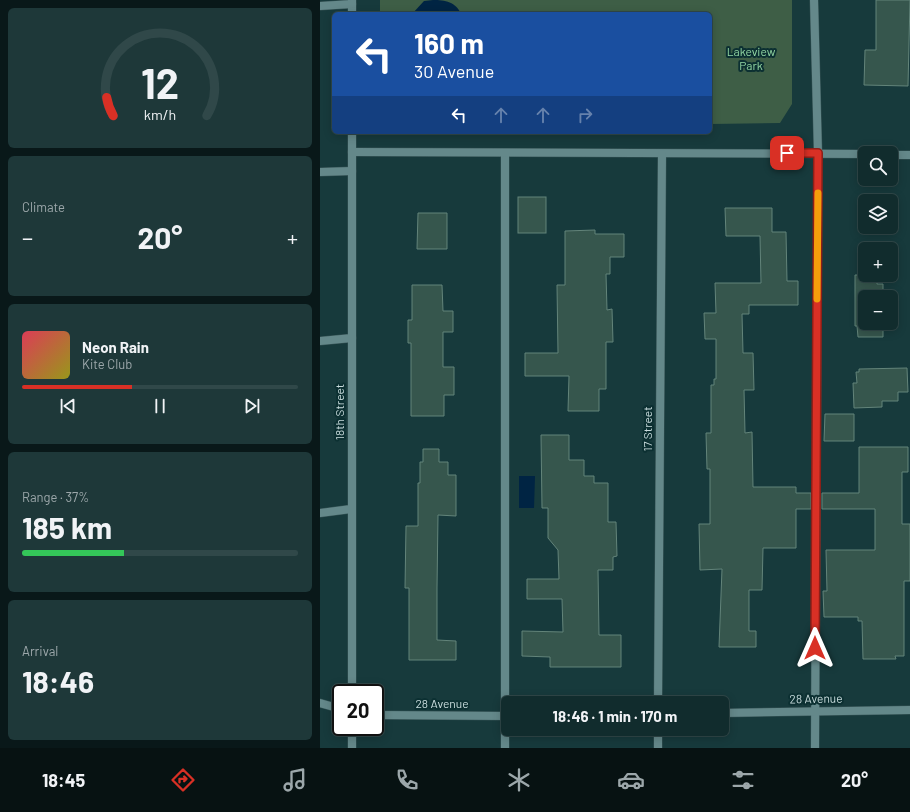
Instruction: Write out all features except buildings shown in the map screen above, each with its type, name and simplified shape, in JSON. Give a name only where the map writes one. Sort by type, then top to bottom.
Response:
[{"type":"street","points":[[814,0],[818,153],[815,748]]},
{"type":"street","points":[[320,6],[352,2]]},
{"type":"street","name":"18th Street","points":[[352,134],[352,684]]},
{"type":"street","points":[[352,152],[858,154]]},
{"type":"street","points":[[505,153],[506,696]]},
{"type":"street","name":"17 Street","points":[[658,696],[662,154]]},
{"type":"street","points":[[898,155],[910,155]]},
{"type":"street","points":[[320,172],[352,171]]},
{"type":"street","points":[[320,341],[352,338]]},
{"type":"street","points":[[320,513],[351,509]]},
{"type":"street","points":[[320,703],[332,706]]},
{"type":"street","name":"28 Avenue","points":[[729,712],[910,710]]},
{"type":"street","name":"28 Avenue","points":[[384,715],[501,716]]},
{"type":"street","points":[[352,736],[352,748]]},
{"type":"street","points":[[505,736],[505,748]]},
{"type":"street","points":[[658,736],[658,748]]},
{"type":"green space","name":"Lakeview Park","points":[[380,0],[792,0],[792,104],[780,123],[712,124],[712,12],[380,12]]},
{"type":"water","points":[[442,0],[450,2],[460,12],[414,12],[424,1]]},
{"type":"water","points":[[519,476],[535,476],[534,508],[519,508]]},
{"type":"slow traffic","points":[[817,299],[818,193]]},
{"type":"route","points":[[787,153],[818,153],[815,648]]}]
